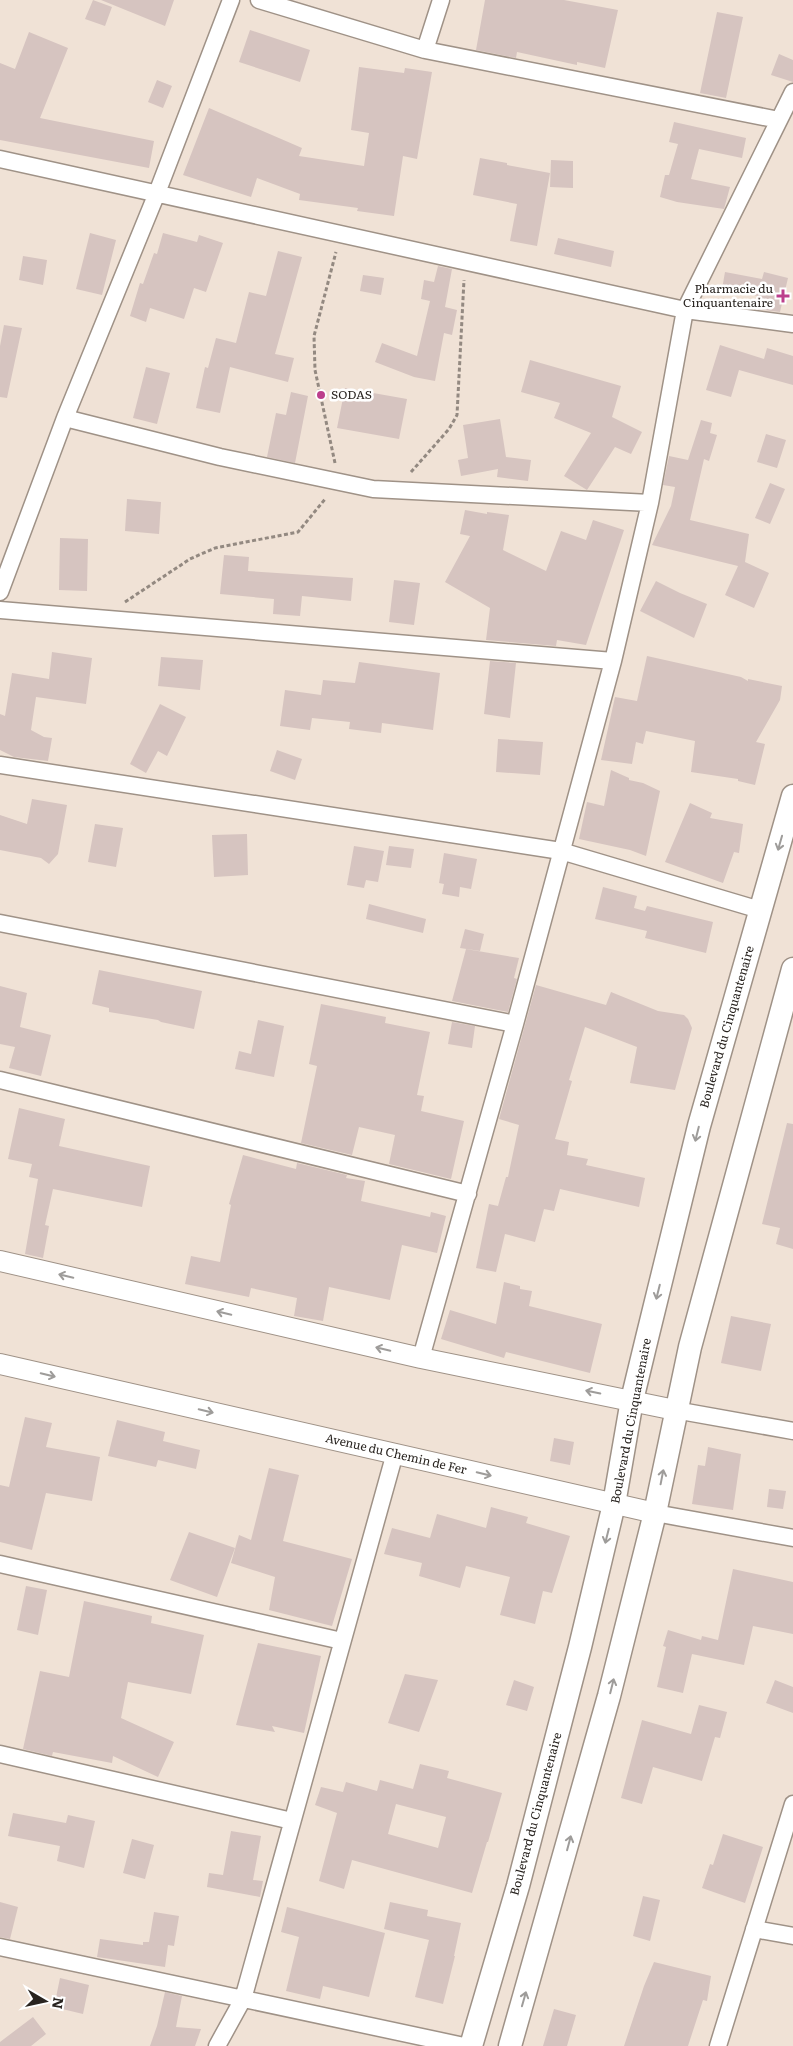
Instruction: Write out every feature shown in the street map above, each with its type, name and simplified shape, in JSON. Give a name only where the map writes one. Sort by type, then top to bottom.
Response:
[{"type":"main road","name":"Boulevard du Cinquantenaire","points":[[471,2046],[518,1886],[580,1647],[614,1504],[632,1400],[699,1126],[793,796]]},
{"type":"main road","points":[[510,2046],[609,1696],[655,1512],[675,1410],[690,1347],[793,970]]},
{"type":"street","points":[[0,592],[65,418],[157,193],[230,0]]},
{"type":"street","points":[[259,0],[425,50],[779,120]]},
{"type":"street","points":[[425,50],[441,0]]},
{"type":"street","points":[[421,1358],[515,1024],[613,660],[650,503],[685,310],[793,92]]},
{"type":"street","points":[[0,159],[685,310],[793,324]]},
{"type":"street","points":[[65,418],[220,457],[373,489],[650,503]]},
{"type":"street","points":[[0,610],[96,620],[613,660]]},
{"type":"street","points":[[0,766],[562,852],[760,910]]},
{"type":"street","points":[[0,923],[515,1024]]},
{"type":"street","points":[[0,1080],[468,1194]]},
{"type":"street","points":[[0,1261],[421,1358],[675,1410],[793,1431]]},
{"type":"street","name":"Avenue du Chemin de Fer","points":[[0,1364],[614,1504],[793,1538]]},
{"type":"street","points":[[217,2046],[243,1999],[395,1453]]},
{"type":"street","points":[[0,1564],[342,1641]]},
{"type":"street","points":[[0,1754],[292,1821]]},
{"type":"street","points":[[718,2046],[793,1804]]},
{"type":"street","points":[[754,1929],[793,1936]]},
{"type":"street","points":[[0,1947],[464,2046]]},
{"type":"path","points":[[96,620],[198,555],[215,548],[298,532],[340,482],[315,370],[314,336],[341,234]]},
{"type":"path","points":[[389,490],[418,467],[449,429],[457,415],[462,350],[464,262]]},
{"type":"building","points":[[93,0],[112,7],[105,26],[85,19]]},
{"type":"building","points":[[101,0],[174,0],[165,26]]},
{"type":"building","points":[[485,0],[564,0],[618,10],[605,68],[577,62],[577,65],[517,52],[516,58],[476,50]]},
{"type":"building","points":[[717,12],[743,17],[726,98],[700,93]]},
{"type":"building","points":[[250,30],[310,50],[300,82],[239,62]]},
{"type":"building","points":[[29,32],[68,48],[40,118],[154,141],[149,168],[0,140],[0,63],[15,69]]},
{"type":"building","points":[[779,54],[793,60],[793,82],[771,75]]},
{"type":"building","points":[[359,67],[404,73],[405,68],[432,72],[417,159],[403,156],[394,216],[357,211],[358,208],[299,200],[300,194],[257,178],[251,197],[183,175],[209,108],[302,148],[299,156],[364,166],[369,133],[351,130]]},
{"type":"building","points":[[157,80],[172,86],[163,108],[148,102]]},
{"type":"building","points":[[674,122],[746,138],[742,158],[699,149],[691,179],[730,187],[724,209],[677,202],[660,197],[665,175],[669,175],[678,144],[669,142]]},
{"type":"building","points":[[480,158],[550,173],[537,246],[510,241],[517,204],[473,195]]},
{"type":"building","points":[[551,160],[573,161],[573,188],[550,187]]},
{"type":"building","points":[[90,233],[116,240],[102,295],[76,289]]},
{"type":"building","points":[[163,233],[197,242],[199,235],[223,243],[206,292],[194,288],[184,319],[150,308],[146,322],[130,316],[140,283],[143,284],[154,253],[157,254]]},
{"type":"building","points":[[558,238],[614,251],[611,267],[554,254]]},
{"type":"building","points":[[278,251],[302,257],[275,354],[294,358],[288,382],[230,367],[220,413],[196,408],[205,367],[208,368],[216,338],[236,343],[249,292],[266,296]]},
{"type":"building","points":[[23,256],[47,260],[43,285],[19,280]]},
{"type":"building","points":[[438,266],[452,269],[445,307],[457,310],[452,335],[444,333],[435,381],[414,377],[375,362],[382,343],[417,356],[430,301],[421,299],[424,280],[434,282]]},
{"type":"building","points":[[725,272],[762,279],[764,272],[788,278],[780,312],[755,309],[758,296],[722,289]]},
{"type":"building","points":[[363,275],[384,278],[381,295],[360,291]]},
{"type":"building","points":[[4,325],[22,328],[7,398],[0,397],[0,346]]},
{"type":"building","points":[[720,345],[764,359],[767,348],[793,356],[793,385],[739,370],[731,397],[706,390]]},
{"type":"building","points":[[530,360],[621,386],[612,417],[642,432],[631,454],[615,447],[587,490],[564,476],[591,433],[554,418],[560,403],[521,392]]},
{"type":"building","points":[[146,367],[170,373],[157,424],[133,418]]},
{"type":"building","points":[[345,388],[407,399],[399,439],[337,428]]},
{"type":"building","points":[[291,392],[308,396],[295,463],[267,457],[276,413],[286,415]]},
{"type":"building","points":[[500,419],[506,457],[531,460],[528,481],[497,477],[498,469],[461,476],[458,460],[468,458],[463,425]]},
{"type":"building","points":[[701,420],[712,423],[710,433],[717,435],[709,461],[704,459],[690,520],[749,534],[745,562],[769,573],[754,608],[725,595],[738,566],[652,545],[671,506],[675,487],[663,485],[669,456],[688,460]]},
{"type":"building","points":[[766,434],[786,440],[777,468],[757,462]]},
{"type":"building","points":[[770,483],[785,489],[770,524],[755,518]]},
{"type":"building","points":[[127,499],[161,502],[159,534],[125,531]]},
{"type":"building","points":[[465,510],[509,515],[503,550],[546,571],[561,531],[586,540],[593,520],[624,530],[586,645],[557,640],[556,646],[486,640],[490,608],[445,582],[470,536],[460,534]]},
{"type":"building","points":[[60,538],[88,539],[87,591],[59,590]]},
{"type":"building","points":[[224,555],[249,557],[248,571],[353,578],[351,601],[302,596],[300,616],[273,614],[274,599],[220,594]]},
{"type":"building","points":[[394,580],[420,583],[414,625],[389,622]]},
{"type":"building","points":[[656,581],[707,604],[694,638],[640,611]]},
{"type":"building","points":[[52,652],[92,658],[86,704],[36,697],[31,730],[44,737],[52,738],[48,761],[14,757],[0,750],[0,714],[5,716],[12,673],[49,679]]},
{"type":"building","points":[[647,656],[741,677],[748,681],[748,679],[782,686],[780,700],[756,742],[765,744],[755,785],[738,781],[738,779],[691,772],[695,741],[646,731],[643,744],[636,742],[632,764],[601,760],[615,697],[637,701]]},
{"type":"building","points":[[161,657],[203,660],[200,690],[158,686]]},
{"type":"building","points":[[490,661],[516,663],[510,718],[484,714]]},
{"type":"building","points":[[359,662],[440,673],[433,730],[382,723],[381,733],[349,729],[350,722],[312,718],[310,730],[280,726],[285,690],[321,695],[323,680],[355,683]]},
{"type":"building","points":[[160,704],[186,717],[167,756],[158,751],[146,773],[130,764]]},
{"type":"building","points":[[498,739],[543,742],[540,775],[496,772]]},
{"type":"building","points":[[277,750],[302,759],[295,780],[270,771]]},
{"type":"building","points":[[611,770],[629,778],[629,780],[643,783],[660,791],[646,856],[630,850],[579,839],[587,802],[604,806]]},
{"type":"building","points":[[32,799],[67,805],[58,854],[49,864],[41,858],[0,850],[0,815],[27,824]]},
{"type":"building","points":[[690,803],[712,813],[710,818],[743,824],[739,853],[734,852],[723,883],[665,862]]},
{"type":"building","points":[[95,824],[123,828],[116,867],[88,862]]},
{"type":"building","points":[[247,834],[248,875],[214,877],[212,835]]},
{"type":"building","points":[[354,846],[384,851],[378,882],[366,880],[364,888],[347,885]]},
{"type":"building","points":[[389,846],[414,849],[411,868],[386,865]]},
{"type":"building","points":[[444,853],[477,859],[471,889],[460,887],[459,897],[442,894],[444,884],[439,883]]},
{"type":"building","points":[[603,887],[637,896],[634,908],[645,911],[647,906],[713,922],[706,953],[645,938],[647,931],[595,919]]},
{"type":"building","points":[[369,904],[426,919],[423,933],[366,919]]},
{"type":"building","points":[[465,929],[484,934],[480,951],[460,948]]},
{"type":"building","points":[[466,949],[519,958],[514,978],[517,979],[508,1012],[452,1001]]},
{"type":"building","points":[[99,970],[202,991],[194,1029],[158,1020],[109,1012],[109,1008],[92,1004]]},
{"type":"building","points":[[536,985],[606,1005],[611,992],[658,1011],[684,1015],[692,1028],[675,1090],[630,1083],[637,1047],[585,1027],[569,1080],[572,1081],[555,1139],[569,1142],[567,1155],[588,1159],[586,1165],[645,1178],[639,1207],[560,1189],[554,1211],[544,1209],[535,1242],[505,1234],[496,1272],[476,1268],[489,1204],[498,1206],[506,1177],[508,1177],[519,1125],[499,1119]]},
{"type":"building","points":[[0,986],[27,993],[20,1027],[51,1035],[41,1076],[9,1068],[15,1047],[0,1044]]},
{"type":"building","points":[[321,1004],[386,1017],[385,1023],[430,1032],[417,1095],[424,1096],[421,1111],[464,1121],[451,1179],[389,1164],[395,1135],[359,1127],[352,1155],[301,1143],[317,1066],[309,1064]]},
{"type":"building","points":[[258,1020],[284,1026],[274,1077],[235,1069],[239,1051],[251,1054]]},
{"type":"building","points":[[452,1022],[475,1026],[472,1048],[448,1044]]},
{"type":"building","points":[[19,1108],[65,1119],[59,1146],[150,1166],[142,1207],[53,1189],[45,1225],[49,1226],[43,1258],[25,1254],[38,1179],[29,1177],[32,1164],[8,1159]]},
{"type":"building","points":[[787,1123],[793,1124],[793,1249],[776,1244],[780,1228],[762,1224]]},
{"type":"building","points":[[243,1155],[296,1169],[297,1163],[347,1175],[346,1178],[365,1181],[361,1201],[430,1217],[431,1212],[446,1216],[437,1253],[402,1245],[390,1300],[329,1287],[323,1321],[294,1316],[297,1298],[251,1288],[249,1297],[185,1284],[191,1256],[220,1262],[231,1205],[229,1204]]},
{"type":"building","points":[[504,1282],[520,1286],[520,1289],[532,1291],[529,1306],[602,1324],[590,1373],[506,1352],[504,1358],[441,1339],[450,1310],[496,1324]]},
{"type":"building","points":[[731,1316],[771,1324],[761,1371],[721,1363]]},
{"type":"building","points":[[25,1417],[52,1423],[46,1447],[100,1457],[92,1501],[46,1493],[32,1550],[0,1542],[0,1485],[9,1487]]},
{"type":"building","points":[[117,1420],[165,1432],[163,1441],[200,1450],[196,1469],[158,1460],[156,1467],[108,1456]]},
{"type":"building","points":[[554,1438],[574,1442],[570,1465],[550,1461]]},
{"type":"building","points":[[708,1447],[741,1454],[733,1510],[692,1504],[698,1465],[705,1466]]},
{"type":"building","points":[[269,1468],[299,1475],[283,1541],[352,1559],[332,1626],[269,1610],[275,1577],[231,1563],[239,1535],[251,1540]]},
{"type":"building","points":[[769,1489],[786,1491],[783,1509],[767,1507]]},
{"type":"building","points":[[491,1507],[528,1517],[526,1523],[570,1536],[552,1593],[543,1591],[535,1624],[500,1615],[510,1577],[466,1566],[460,1588],[419,1576],[422,1563],[384,1554],[392,1528],[430,1538],[437,1514],[486,1528]]},
{"type":"building","points":[[189,1532],[235,1548],[217,1597],[170,1580]]},
{"type":"building","points":[[733,1569],[793,1582],[793,1634],[753,1626],[744,1665],[692,1654],[683,1693],[657,1687],[666,1647],[663,1646],[668,1630],[701,1640],[702,1636],[718,1640]]},
{"type":"building","points":[[26,1586],[47,1590],[38,1635],[17,1630]]},
{"type":"building","points":[[84,1601],[152,1616],[151,1623],[204,1635],[191,1694],[128,1682],[121,1718],[174,1742],[158,1777],[113,1756],[112,1763],[53,1752],[52,1756],[23,1749],[40,1671],[69,1677]]},
{"type":"building","points":[[258,1643],[321,1656],[304,1733],[272,1726],[275,1732],[236,1725]]},
{"type":"building","points":[[405,1674],[438,1680],[419,1732],[388,1723]]},
{"type":"building","points":[[514,1680],[534,1687],[527,1711],[506,1705]]},
{"type":"building","points":[[775,1680],[793,1687],[793,1713],[766,1703]]},
{"type":"building","points":[[699,1705],[727,1712],[720,1738],[715,1737],[702,1781],[653,1767],[642,1804],[621,1798],[642,1720],[691,1734]]},
{"type":"building","points":[[420,1764],[449,1771],[447,1778],[502,1793],[472,1893],[352,1860],[344,1889],[319,1881],[337,1813],[315,1805],[321,1787],[343,1792],[346,1782],[377,1791],[380,1780],[413,1789]],"holes":[[[396,1804],[446,1817],[438,1848],[388,1834]]]},
{"type":"building","points":[[13,1813],[66,1823],[68,1815],[95,1821],[84,1868],[57,1861],[60,1846],[8,1836]]},
{"type":"building","points":[[231,1831],[261,1836],[253,1880],[263,1881],[260,1897],[207,1887],[209,1873],[223,1875]]},
{"type":"building","points":[[723,1834],[763,1847],[745,1903],[702,1888],[710,1864],[713,1865]]},
{"type":"building","points":[[132,1839],[154,1845],[145,1879],[123,1873]]},
{"type":"building","points":[[643,1896],[660,1900],[650,1941],[633,1936]]},
{"type":"building","points":[[0,1902],[18,1907],[10,1939],[0,1937]]},
{"type":"building","points":[[390,1902],[428,1910],[427,1916],[461,1923],[443,2004],[415,1997],[429,1940],[384,1929]]},
{"type":"building","points":[[287,1907],[385,1933],[369,1997],[323,1986],[320,1999],[286,1991],[299,1937],[281,1932]]},
{"type":"building","points":[[154,1912],[179,1916],[174,1946],[168,1945],[165,1967],[97,1957],[100,1939],[143,1945],[143,1942],[149,1942]]},
{"type":"building","points":[[654,1962],[711,1976],[707,2001],[703,2000],[688,2046],[624,2046]]},
{"type":"building","points":[[60,1978],[89,1985],[83,2014],[54,2007]]},
{"type":"building","points":[[165,1992],[182,1996],[176,2027],[201,2029],[195,2046],[150,2046]]},
{"type":"building","points":[[554,2009],[576,2015],[567,2046],[543,2046]]},
{"type":"building","points":[[33,2017],[46,2034],[31,2046],[0,2046],[0,2042]]},
{"type":"place","name":"Pharmacie du Cinquantenaire","points":[[783,296]]},
{"type":"place","name":"SODAS","points":[[321,395]]}]
